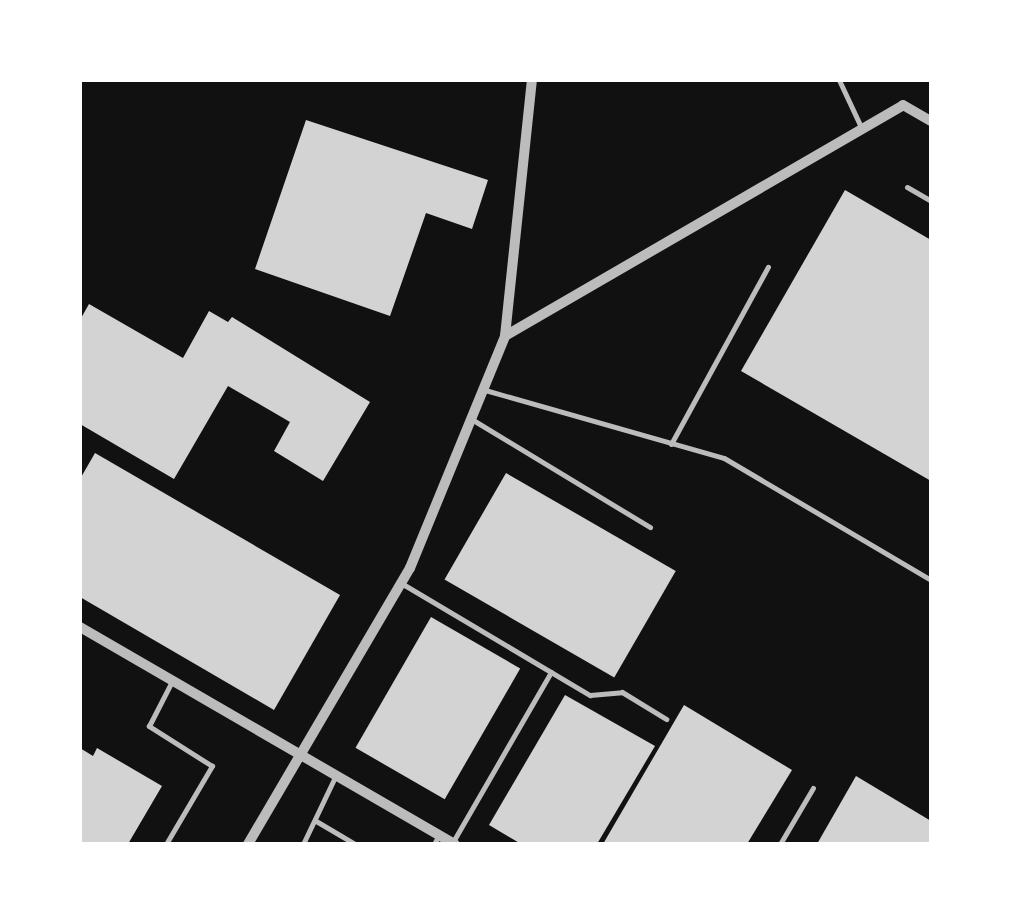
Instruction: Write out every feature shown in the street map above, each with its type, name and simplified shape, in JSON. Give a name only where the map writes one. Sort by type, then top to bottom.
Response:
[{"type":"street","points":[[248,844],[402,583],[505,336],[532,80]]},
{"type":"street","points":[[505,336],[903,105],[931,121]]},
{"type":"street","points":[[80,627],[336,774],[436,840],[454,843]]},
{"type":"lane","points":[[838,80],[862,129]]},
{"type":"lane","points":[[907,187],[931,200]]},
{"type":"lane","points":[[671,444],[768,267]]},
{"type":"lane","points":[[482,389],[724,458],[931,580]]},
{"type":"lane","points":[[470,418],[650,528]]},
{"type":"lane","points":[[402,583],[590,695],[622,692],[666,719]]},
{"type":"lane","points":[[454,843],[551,672]]},
{"type":"lane","points":[[166,844],[212,766],[149,726],[172,680]]},
{"type":"lane","points":[[303,844],[336,774]]},
{"type":"lane","points":[[780,844],[813,788]]},
{"type":"lane","points":[[316,821],[355,844]]},
{"type":"building","points":[[306,120],[488,180],[472,229],[426,213],[390,316],[255,269]]},
{"type":"building","points":[[845,190],[931,240],[931,481],[741,371]]},
{"type":"building","points":[[89,304],[183,358],[209,311],[228,322],[232,317],[370,402],[323,481],[274,451],[290,422],[228,386],[174,479],[80,424],[80,320]]},
{"type":"building","points":[[95,453],[340,595],[274,710],[80,597],[80,479]]},
{"type":"building","points":[[506,473],[676,571],[614,678],[444,580]]},
{"type":"building","points":[[431,617],[520,668],[445,799],[356,748]]},
{"type":"building","points":[[565,695],[655,746],[597,844],[521,844],[489,825]]},
{"type":"building","points":[[684,705],[792,770],[747,844],[603,844]]},
{"type":"building","points":[[80,748],[93,756],[97,748],[162,786],[128,844],[80,844]]},
{"type":"building","points":[[856,776],[931,821],[931,844],[817,844]]}]
